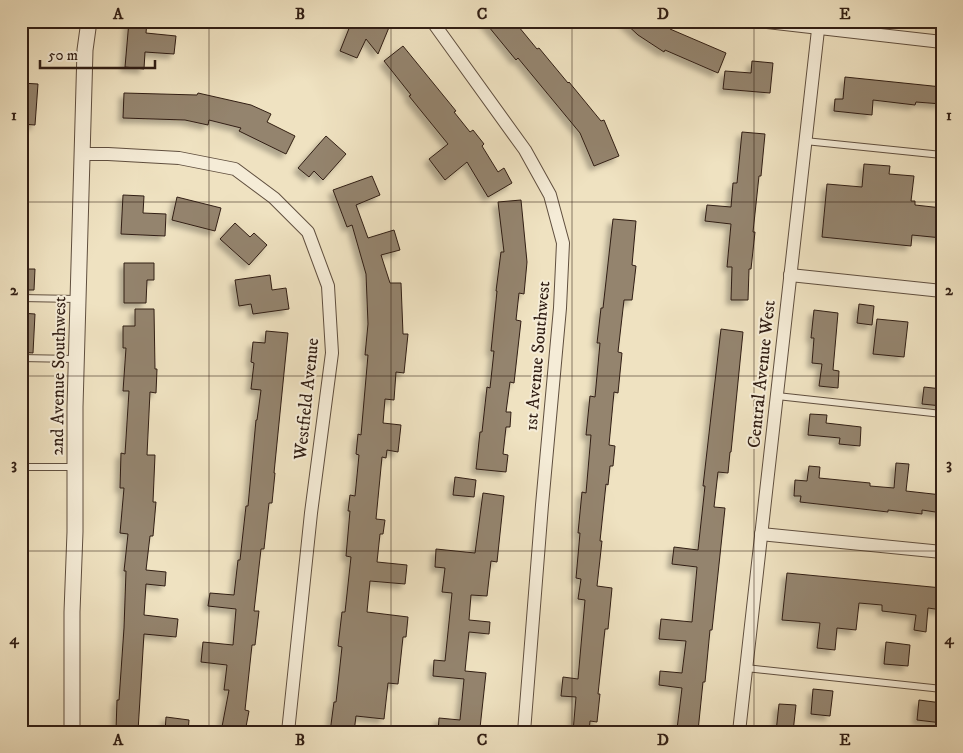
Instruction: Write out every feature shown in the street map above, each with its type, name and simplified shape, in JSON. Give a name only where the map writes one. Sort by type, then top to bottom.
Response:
[{"type":"street","name":"2nd Avenue Southwest","points":[[72,732],[72,612],[78,299],[85,50],[88,21]]},
{"type":"street","name":"1st Avenue Southwest","points":[[432,21],[525,150],[550,195],[563,243],[560,308],[524,732]]},
{"type":"street","points":[[757,21],[819,25],[942,42]]},
{"type":"street","name":"Central Avenue West","points":[[739,732],[819,25]]},
{"type":"street","name":"Westfield Avenue","points":[[82,154],[179,158],[235,169],[274,198],[308,232],[328,286],[332,353],[311,513],[288,732]]},
{"type":"street","points":[[790,275],[942,291]]},
{"type":"street","points":[[761,534],[942,552]]},
{"type":"lane","points":[[806,141],[942,155]]},
{"type":"lane","points":[[21,298],[78,299]]},
{"type":"lane","points":[[21,358],[77,359]]},
{"type":"lane","points":[[777,396],[942,414]]},
{"type":"lane","points":[[21,467],[75,467]]},
{"type":"lane","points":[[746,668],[942,689]]},
{"type":"building","points":[[129,21],[147,21],[146,33],[176,36],[174,54],[145,52],[144,69],[125,67]]},
{"type":"building","points":[[352,21],[381,21],[390,25],[378,54],[366,39],[357,58],[340,51]]},
{"type":"building","points":[[484,21],[514,21],[601,121],[604,120],[619,156],[594,166],[580,133],[518,58],[516,60]]},
{"type":"building","points":[[623,21],[675,21],[670,29],[726,53],[718,73],[665,50],[664,52],[638,35]]},
{"type":"building","points":[[403,46],[456,111],[454,112],[470,132],[473,130],[484,144],[482,146],[498,172],[504,168],[512,183],[488,197],[467,162],[445,180],[429,159],[448,144],[409,96],[411,95],[384,61]]},
{"type":"building","points":[[752,61],[773,63],[770,93],[723,89],[725,71],[751,73]]},
{"type":"building","points":[[845,77],[942,87],[942,104],[916,102],[915,105],[873,100],[872,115],[834,111],[835,99],[843,99]]},
{"type":"building","points":[[21,83],[38,84],[35,125],[21,124]]},
{"type":"building","points":[[124,93],[197,95],[198,93],[251,105],[271,114],[267,122],[295,136],[286,154],[239,131],[241,128],[209,120],[208,125],[185,120],[123,118]]},
{"type":"building","points":[[742,132],[765,134],[753,232],[755,232],[751,269],[749,269],[748,300],[731,300],[732,267],[727,267],[731,224],[705,221],[707,205],[731,207],[733,183],[737,183]]},
{"type":"building","points":[[326,136],[346,154],[323,180],[314,171],[309,177],[298,168]]},
{"type":"building","points":[[864,164],[890,166],[889,174],[914,176],[911,201],[915,201],[915,205],[942,208],[942,238],[912,235],[911,246],[822,237],[827,184],[862,187]]},
{"type":"building","points":[[372,176],[380,195],[356,205],[368,238],[394,230],[400,250],[381,255],[390,283],[401,283],[403,334],[408,334],[404,373],[396,372],[394,400],[385,399],[383,423],[401,425],[398,452],[387,450],[386,458],[382,457],[376,519],[385,520],[383,534],[380,534],[377,562],[407,565],[405,584],[370,581],[367,612],[408,617],[406,637],[403,637],[398,684],[388,683],[384,719],[356,716],[354,732],[330,732],[334,702],[336,702],[342,647],[338,646],[342,612],[345,612],[351,557],[346,556],[350,511],[348,511],[350,495],[355,496],[359,455],[356,454],[358,434],[361,435],[368,355],[365,355],[368,324],[366,274],[352,225],[347,227],[333,190]]},
{"type":"building","points":[[123,195],[144,196],[143,213],[166,214],[165,236],[121,234]]},
{"type":"building","points":[[177,197],[221,208],[215,231],[172,220]]},
{"type":"building","points":[[521,200],[527,262],[524,294],[519,293],[516,320],[521,321],[514,383],[510,382],[506,412],[511,412],[510,427],[506,427],[503,454],[508,455],[506,472],[476,469],[487,387],[490,388],[494,351],[491,351],[496,291],[501,252],[504,252],[498,202]]},
{"type":"building","points":[[613,219],[636,221],[632,265],[636,266],[632,300],[624,300],[618,352],[622,353],[618,393],[614,392],[609,445],[615,446],[613,466],[610,466],[608,485],[606,484],[600,541],[602,541],[597,586],[612,588],[608,629],[605,629],[597,722],[590,721],[589,732],[573,732],[576,697],[561,696],[563,677],[578,679],[585,600],[578,599],[581,579],[576,578],[580,533],[578,533],[582,492],[586,493],[591,435],[586,435],[590,396],[595,397],[600,343],[597,343]]},
{"type":"building","points":[[235,223],[250,237],[254,233],[267,245],[249,265],[220,239]]},
{"type":"building","points":[[124,263],[154,263],[154,280],[147,280],[146,303],[124,303]]},
{"type":"building","points":[[21,269],[35,269],[34,290],[21,290]]},
{"type":"building","points":[[270,275],[272,290],[286,288],[289,309],[253,314],[251,304],[239,306],[235,280]]},
{"type":"building","points":[[859,304],[874,306],[872,325],[857,323]]},
{"type":"building","points":[[135,309],[154,309],[155,369],[157,369],[156,393],[150,392],[147,455],[155,455],[153,502],[156,502],[153,536],[150,536],[146,570],[166,572],[165,586],[146,584],[144,615],[178,619],[176,637],[144,634],[138,731],[116,730],[124,628],[126,571],[124,571],[128,534],[120,533],[124,488],[120,488],[121,453],[125,454],[129,391],[123,391],[126,348],[123,348],[123,326],[135,326]]},
{"type":"building","points":[[814,310],[838,313],[833,370],[839,371],[838,388],[819,386],[822,364],[812,363],[814,338],[811,338]]},
{"type":"building","points":[[21,313],[35,314],[33,353],[21,352]]},
{"type":"building","points":[[877,319],[908,322],[904,357],[873,354]]},
{"type":"building","points":[[721,329],[743,332],[728,473],[718,472],[714,507],[725,508],[712,630],[710,630],[698,731],[677,729],[682,688],[659,685],[660,671],[682,673],[686,641],[659,639],[661,619],[692,622],[697,567],[672,564],[674,547],[698,550],[705,486],[703,486]]},
{"type":"building","points":[[266,331],[288,333],[272,503],[269,503],[264,549],[261,549],[254,611],[259,611],[255,645],[252,645],[245,710],[249,711],[245,732],[221,732],[229,690],[224,690],[227,665],[201,662],[203,642],[233,645],[236,609],[208,606],[210,593],[234,595],[246,506],[248,506],[256,420],[261,390],[251,389],[254,363],[251,362],[253,342],[265,343]]},
{"type":"building","points":[[924,387],[942,389],[942,406],[922,404]]},
{"type":"building","points":[[810,414],[827,415],[826,423],[861,427],[860,446],[839,444],[840,438],[808,435]]},
{"type":"building","points":[[896,463],[909,464],[906,491],[942,495],[942,513],[922,510],[922,514],[888,510],[888,512],[800,502],[801,496],[794,496],[795,480],[807,481],[809,466],[820,467],[819,478],[870,483],[870,486],[894,488]]},
{"type":"building","points":[[455,477],[476,480],[474,497],[453,495]]},
{"type":"building","points":[[483,493],[504,496],[497,562],[491,561],[487,596],[471,595],[469,620],[490,622],[489,634],[469,632],[465,671],[486,673],[480,728],[460,726],[459,732],[438,732],[439,718],[460,720],[464,679],[433,676],[434,660],[445,661],[452,593],[442,592],[445,568],[435,567],[436,549],[475,553]]},
{"type":"building","points":[[787,573],[942,588],[942,610],[928,608],[926,632],[914,630],[916,615],[882,611],[882,605],[859,603],[856,630],[837,628],[835,650],[817,648],[820,623],[782,620]]},
{"type":"building","points":[[886,642],[910,645],[908,666],[884,664]]},
{"type":"building","points":[[813,689],[833,691],[830,716],[811,714]]},
{"type":"building","points":[[919,700],[942,703],[942,723],[917,720]]},
{"type":"building","points":[[779,704],[796,705],[793,732],[776,732]]},
{"type":"building","points":[[166,717],[189,720],[188,732],[165,732]]}]
